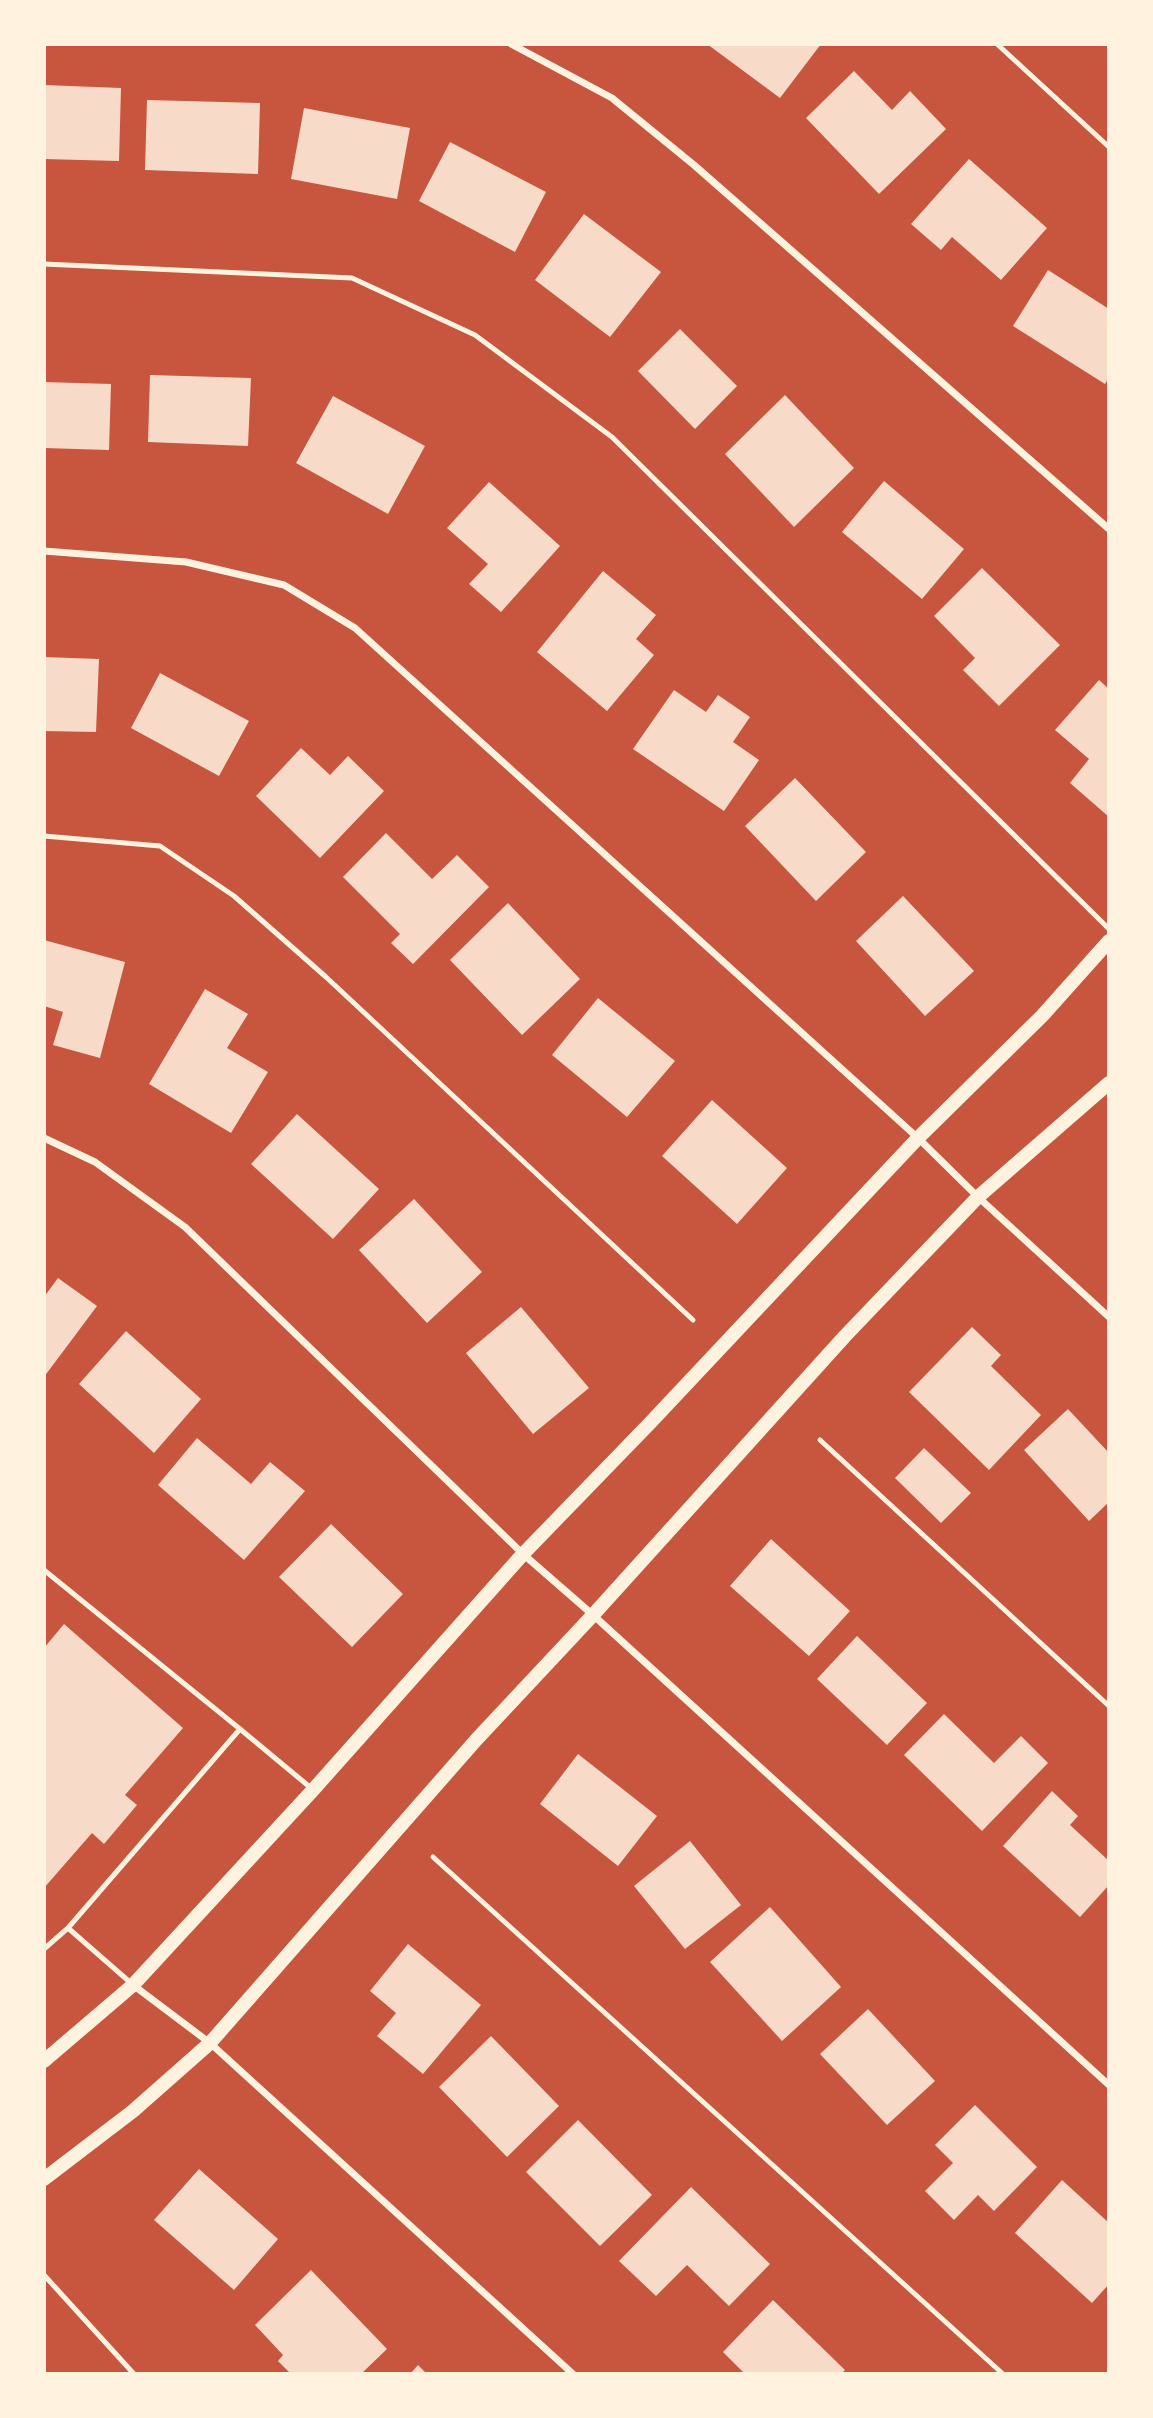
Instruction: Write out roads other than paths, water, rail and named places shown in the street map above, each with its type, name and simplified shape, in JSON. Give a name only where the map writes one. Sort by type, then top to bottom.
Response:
[{"type":"main road","points":[[44,2062],[132,1985],[313,1790],[523,1554],[918,1138],[1042,1016],[1109,941]]},
{"type":"main road","points":[[44,2179],[133,2111],[210,2043],[475,1740],[593,1615],[845,1336],[978,1197],[1109,1083]]},
{"type":"street","points":[[512,44],[612,98],[683,156],[1109,529]]},
{"type":"street","points":[[44,551],[186,562],[284,584],[355,628],[918,1138],[1109,1317]]},
{"type":"street","points":[[44,1138],[95,1162],[185,1227],[523,1554],[1109,2085]]},
{"type":"street","points":[[132,1985],[210,2043],[573,2374]]},
{"type":"lane","points":[[997,44],[1109,147]]},
{"type":"lane","points":[[44,264],[352,278],[475,335],[612,437],[1109,929]]},
{"type":"lane","points":[[44,836],[160,846],[234,896],[326,977],[693,1320]]},
{"type":"lane","points":[[820,1440],[1109,1706]]},
{"type":"lane","points":[[44,1570],[313,1790]]},
{"type":"lane","points":[[44,1950],[68,1928],[240,1729]]},
{"type":"lane","points":[[433,1857],[1003,2374]]},
{"type":"lane","points":[[68,1928],[132,1985]]},
{"type":"lane","points":[[44,2275],[134,2374]]}]
